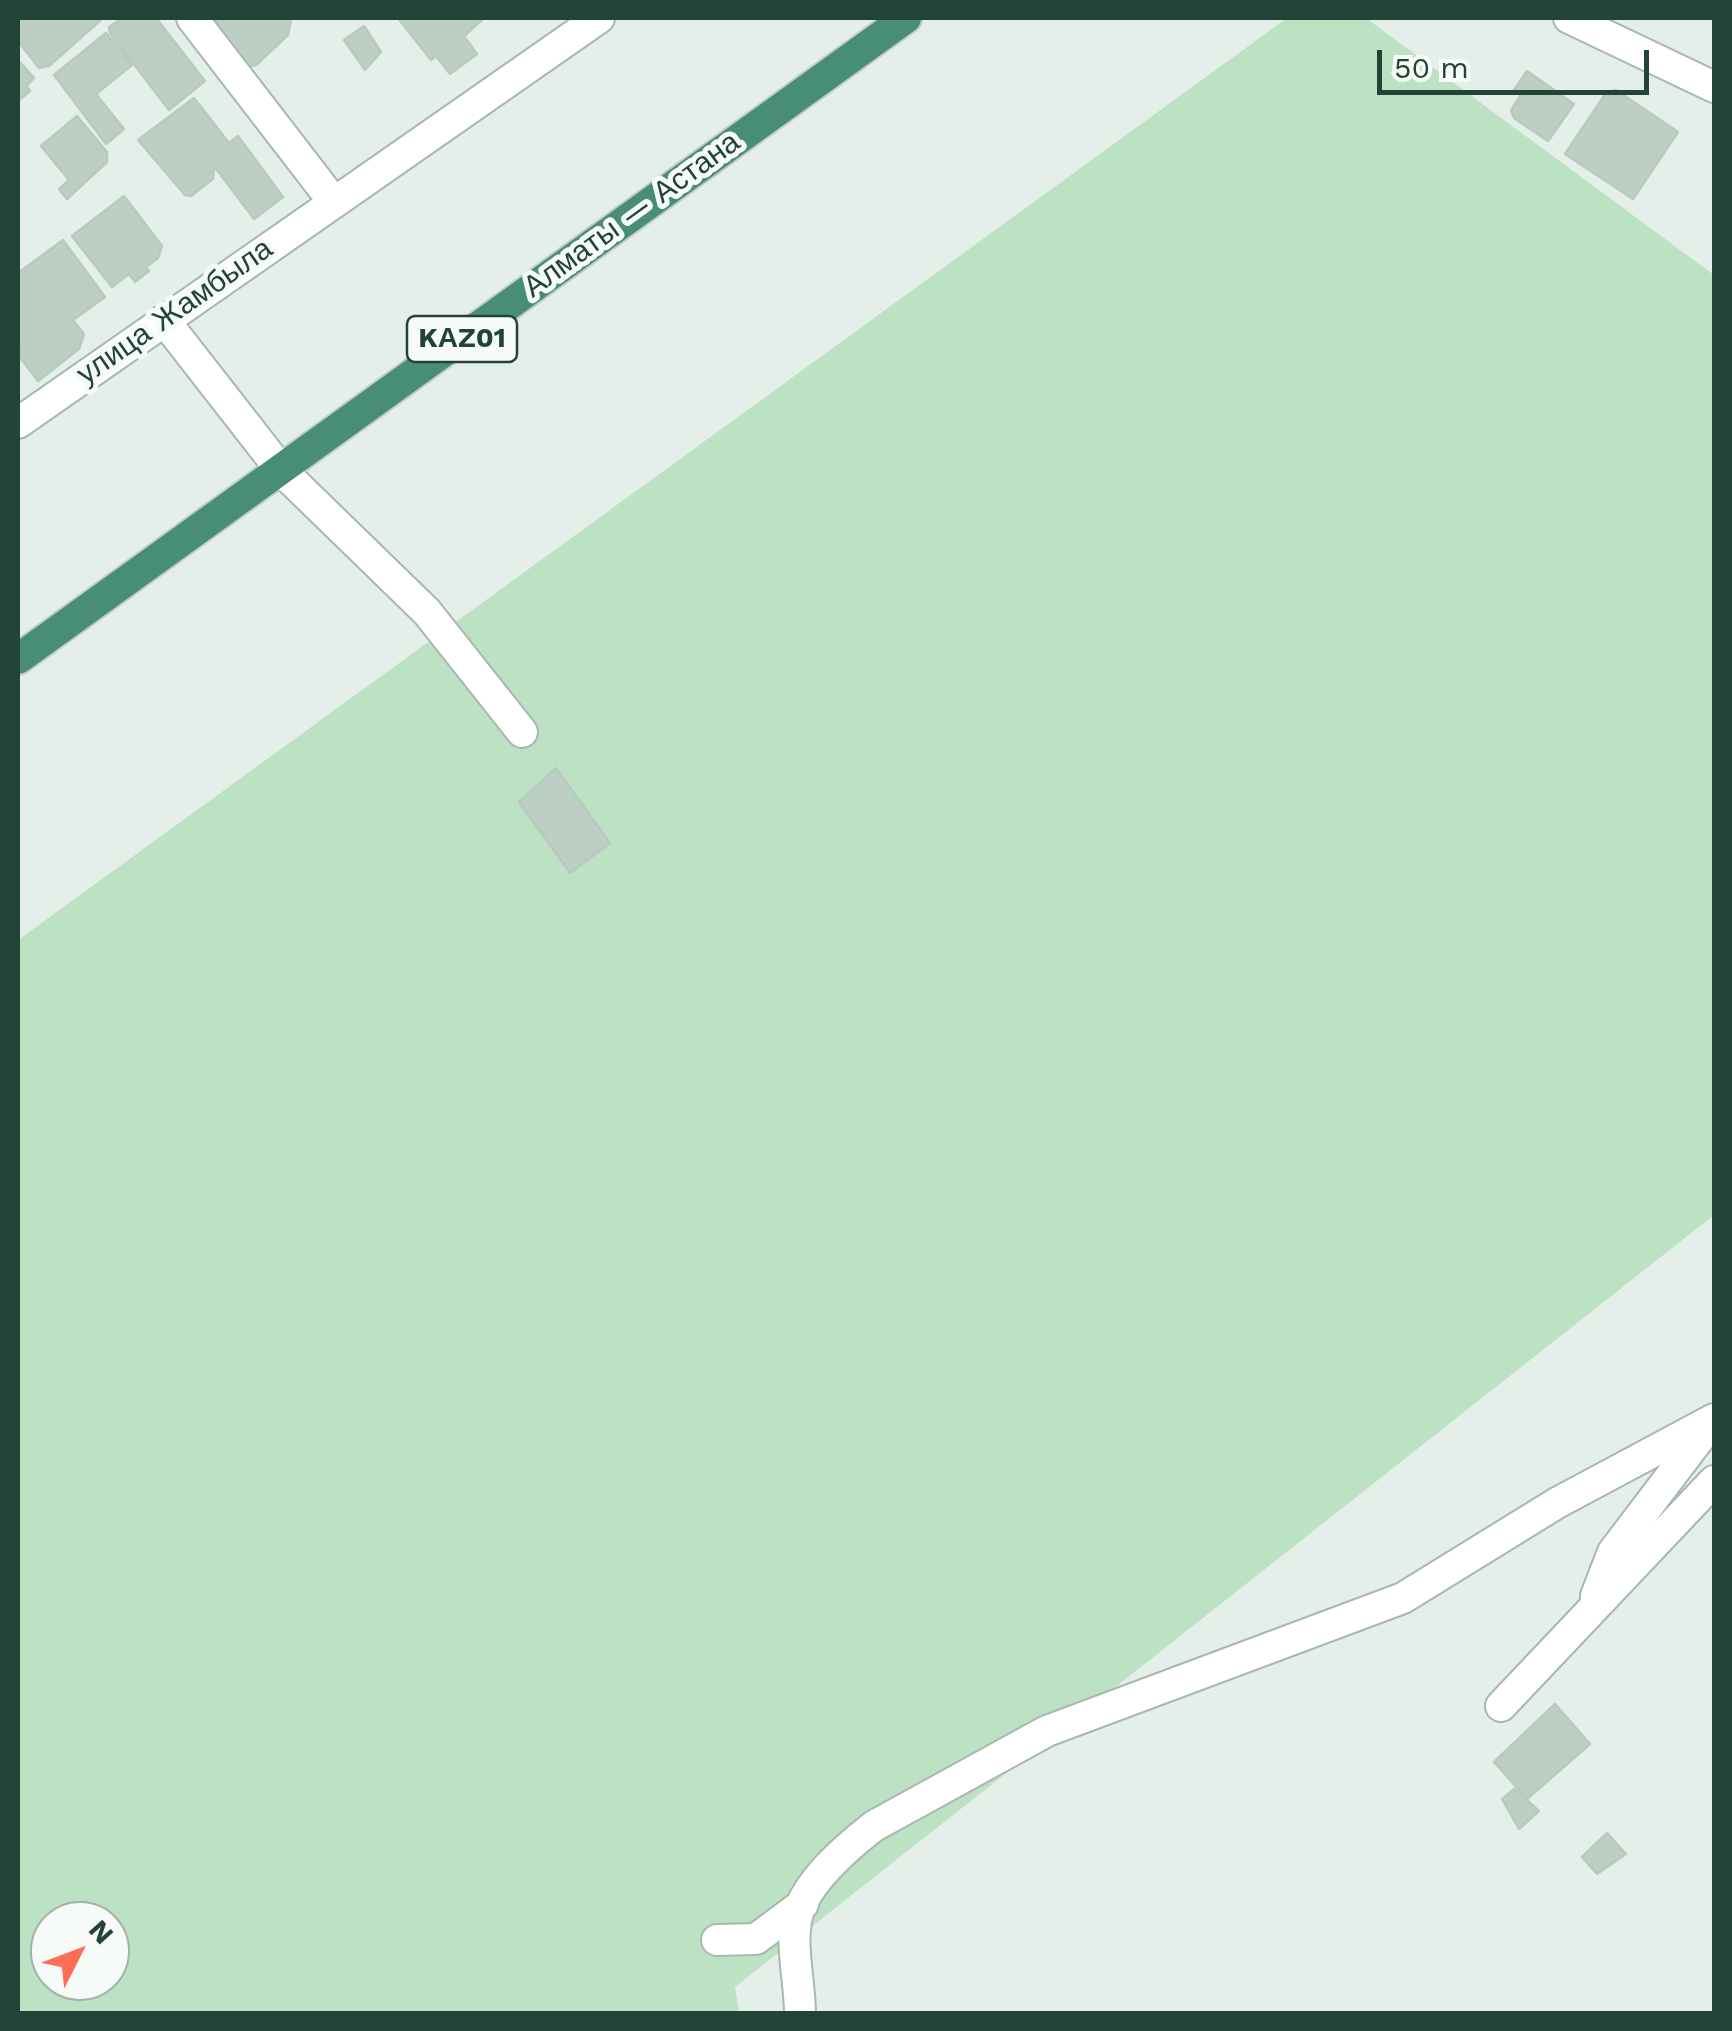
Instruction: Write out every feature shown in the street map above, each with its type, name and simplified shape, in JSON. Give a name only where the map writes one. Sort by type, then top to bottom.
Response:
[{"type":"highway","name":"Алматы — Астана","points":[[18,659],[906,18]]},
{"type":"street","points":[[192,18],[332,202]]},
{"type":"street","name":"улица Жамбыла","points":[[18,423],[599,18]]},
{"type":"street","points":[[1569,18],[1714,88]]},
{"type":"street","points":[[164,320],[281,470],[427,612],[522,732]]},
{"type":"street","points":[[1590,1613],[1613,1552],[1714,1419]]},
{"type":"street","points":[[800,2014],[796,1918],[851,1843],[874,1826],[1048,1731],[1403,1598],[1557,1504],[1714,1419]]},
{"type":"street","points":[[1502,1706],[1714,1481]]},
{"type":"street","points":[[717,1940],[756,1939],[803,1904]]},
{"type":"green space","points":[[1287,18],[1366,18],[1714,275],[1714,1215],[735,1987],[739,2013],[18,2013],[18,940]]},
{"type":"building","points":[[18,18],[103,18],[49,66],[39,68],[18,41]]},
{"type":"building","points":[[122,18],[156,18],[205,81],[169,110],[110,33],[109,27]]},
{"type":"building","points":[[213,18],[291,19],[288,35],[256,65],[247,67]]},
{"type":"building","points":[[398,18],[484,18],[464,36],[477,54],[450,74],[436,56],[431,60]]},
{"type":"building","points":[[364,26],[381,52],[365,70],[344,40]]},
{"type":"building","points":[[106,33],[132,65],[96,94],[124,129],[106,144],[54,75]]},
{"type":"building","points":[[18,60],[34,78],[26,86],[30,91],[18,101]]},
{"type":"building","points":[[1527,71],[1574,104],[1548,141],[1514,118],[1511,110],[1521,95],[1514,90]]},
{"type":"building","points":[[1616,90],[1678,132],[1633,199],[1565,154],[1606,93]]},
{"type":"building","points":[[194,98],[229,143],[238,136],[283,197],[254,219],[214,166],[213,179],[191,196],[185,195],[138,140]]},
{"type":"building","points":[[77,116],[107,152],[107,162],[67,199],[59,189],[69,180],[41,146]]},
{"type":"building","points":[[124,196],[162,246],[158,258],[146,267],[149,271],[135,282],[129,274],[112,287],[72,236]]},
{"type":"building","points":[[63,240],[105,297],[73,320],[84,334],[79,349],[38,381],[18,355],[22,352],[18,346],[18,273]]},
{"type":"building","points":[[556,768],[610,843],[570,873],[519,802]]},
{"type":"building","points":[[1555,1704],[1590,1744],[1527,1799],[1494,1762]]},
{"type":"building","points":[[1514,1789],[1539,1811],[1519,1829],[1502,1799]]},
{"type":"building","points":[[1607,1833],[1626,1854],[1597,1874],[1582,1857]]}]
